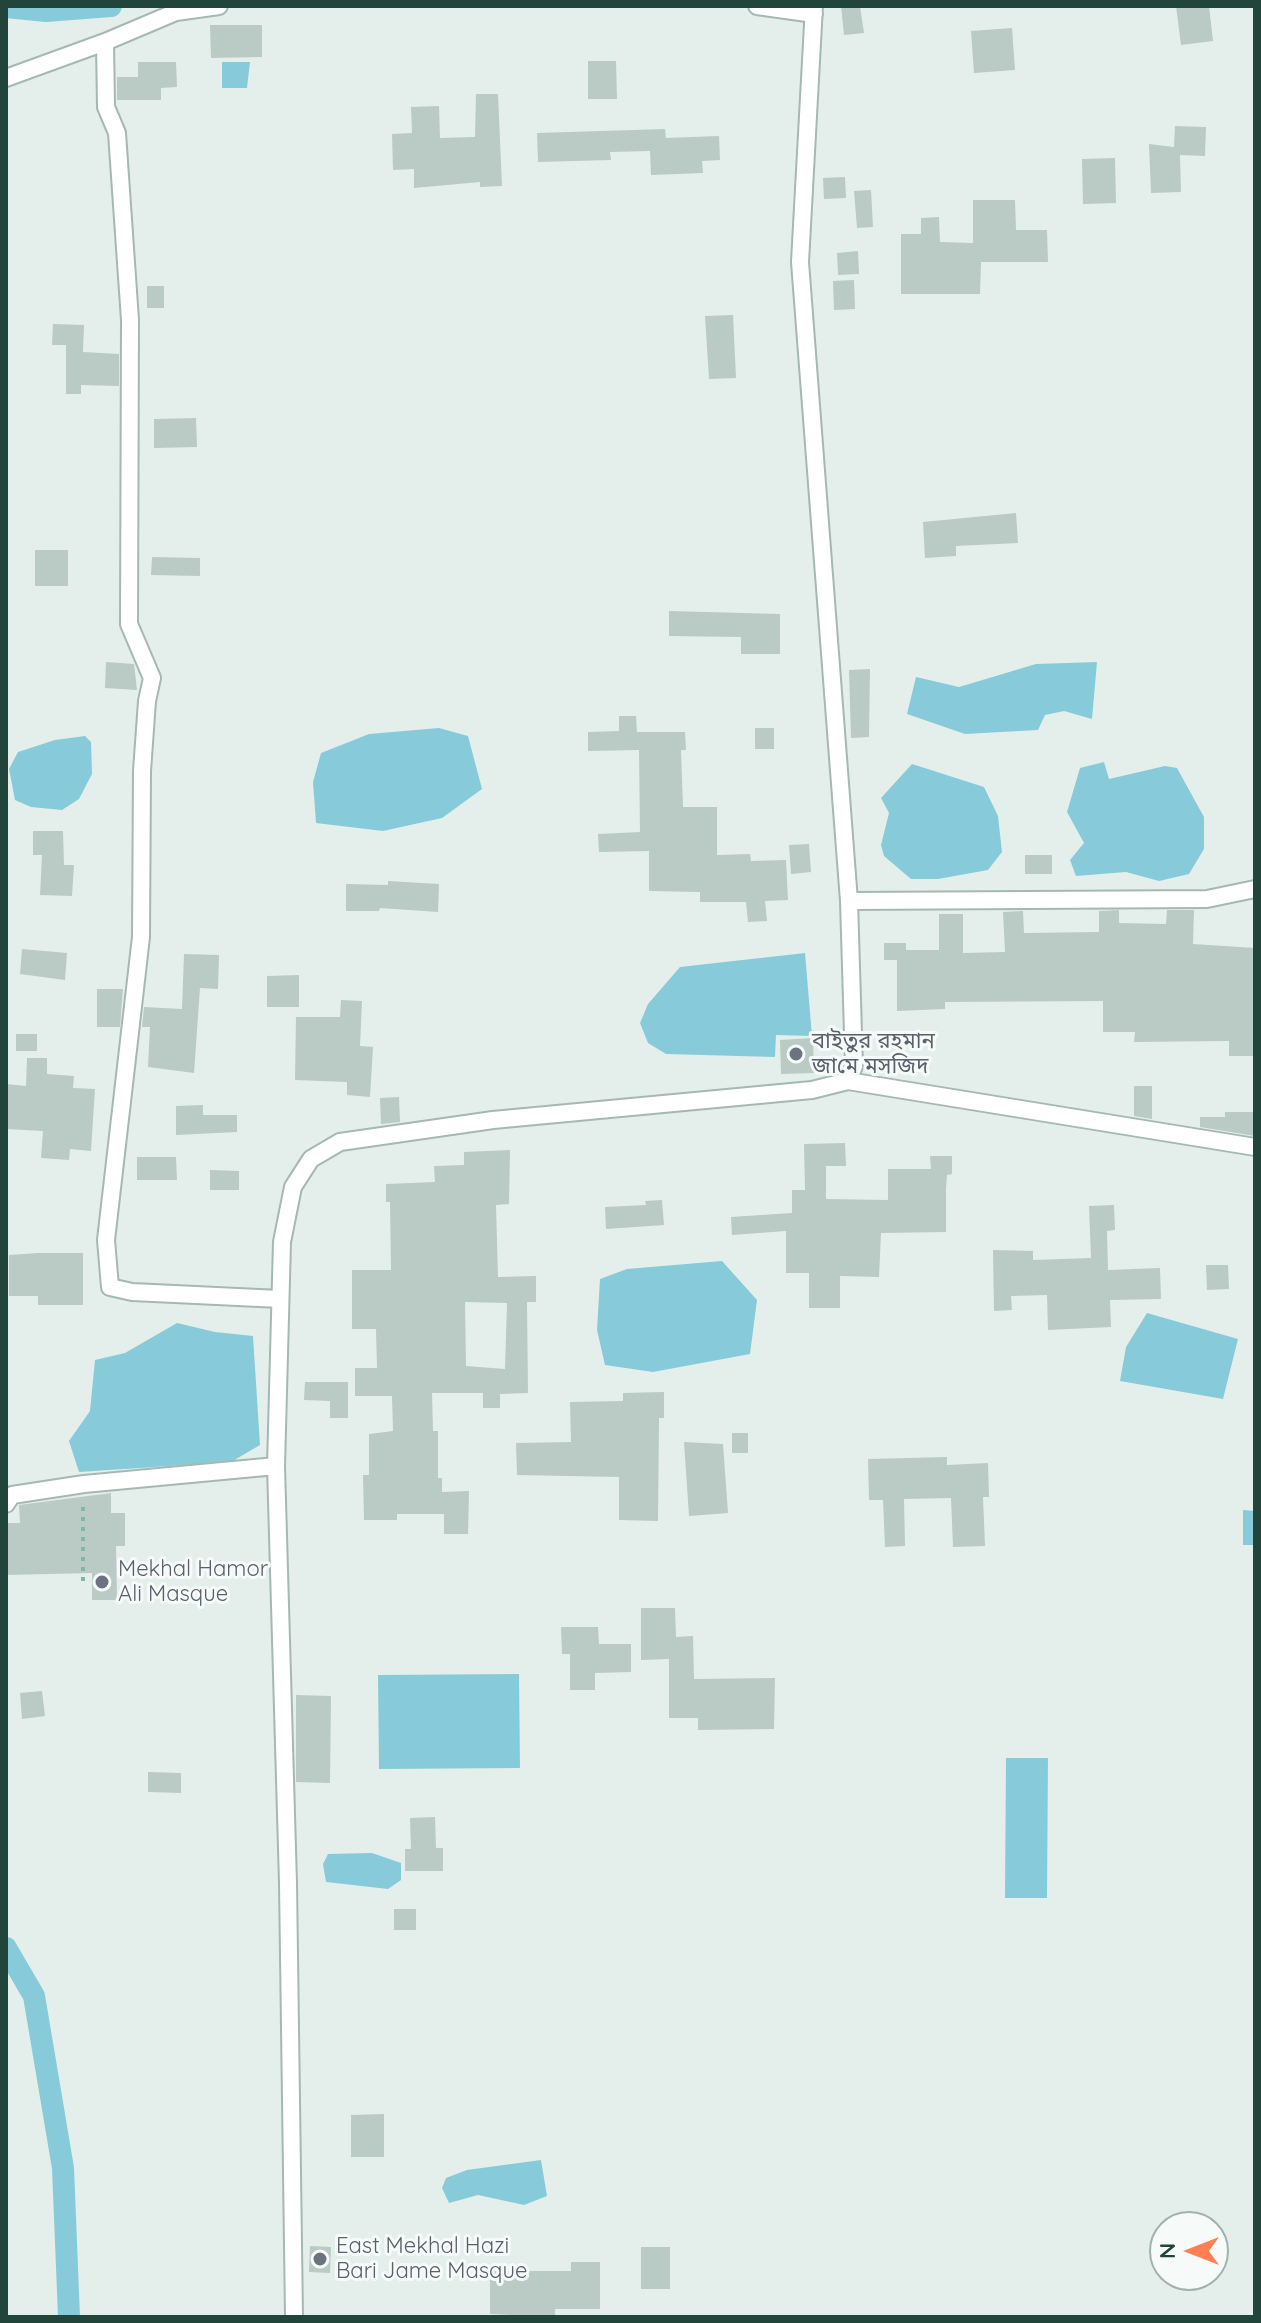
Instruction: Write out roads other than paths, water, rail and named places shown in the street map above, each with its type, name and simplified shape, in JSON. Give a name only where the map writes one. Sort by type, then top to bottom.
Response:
[{"type":"street","points":[[6,78],[176,12],[219,6]]},
{"type":"street","points":[[757,6],[814,10],[800,262],[849,901],[854,1066],[848,1081]]},
{"type":"street","points":[[105,42],[106,107],[117,133],[130,320],[129,624],[152,678],[147,701],[142,771],[141,937],[106,1240],[110,1287],[132,1292],[280,1299]]},
{"type":"street","points":[[849,901],[1207,899],[1255,889]]},
{"type":"street","points":[[294,2317],[288,1883],[276,1466],[282,1242],[293,1187],[311,1159],[340,1142],[493,1120],[812,1090],[848,1081],[1255,1147]]},
{"type":"street","points":[[6,1504],[12,1495],[84,1484],[276,1466]]},
{"type":"water","points":[[222,62],[250,62],[247,88],[222,88]]},
{"type":"water","points":[[1097,662],[1092,719],[1064,711],[1045,715],[1038,730],[965,734],[907,714],[916,677],[959,687],[1036,664]]},
{"type":"water","points":[[439,728],[468,736],[482,789],[442,818],[383,831],[316,823],[313,782],[321,753],[369,734]]},
{"type":"water","points":[[85,736],[91,742],[92,774],[79,799],[62,810],[31,807],[15,800],[9,769],[18,752],[55,740]]},
{"type":"water","points":[[1104,762],[1109,779],[1165,766],[1177,768],[1204,817],[1204,849],[1189,874],[1159,881],[1126,872],[1076,876],[1070,860],[1084,843],[1067,812],[1080,768]]},
{"type":"water","points":[[912,764],[984,787],[998,816],[1002,852],[988,870],[938,879],[911,879],[884,856],[881,845],[889,813],[881,798]]},
{"type":"water","points":[[805,953],[812,1036],[776,1035],[775,1057],[666,1054],[648,1043],[640,1023],[648,1004],[680,967]]},
{"type":"water","points":[[722,1261],[757,1300],[750,1354],[653,1372],[605,1365],[597,1330],[600,1279],[627,1269]]},
{"type":"water","points":[[1147,1313],[1238,1339],[1223,1399],[1120,1381],[1126,1347]]},
{"type":"water","points":[[177,1323],[215,1332],[253,1336],[260,1445],[231,1462],[79,1472],[69,1441],[90,1411],[95,1360],[125,1353]]},
{"type":"water","points":[[1243,1510],[1255,1511],[1255,1545],[1243,1545]]},
{"type":"water","points":[[519,1674],[520,1768],[379,1769],[378,1675]]},
{"type":"water","points":[[1006,1758],[1048,1758],[1047,1898],[1005,1898]]},
{"type":"water","points":[[372,1853],[401,1863],[401,1880],[388,1889],[326,1882],[323,1864],[328,1854]]},
{"type":"water","points":[[541,2160],[547,2196],[524,2205],[478,2195],[449,2203],[442,2188],[446,2178],[467,2170]]},
{"type":"waterway","points":[[6,7],[46,11],[111,6]]},
{"type":"waterway","points":[[6,1948],[34,1996],[63,2168],[69,2317]]},
{"type":"place","name":"বাইতুর রহমান জা‌মে মস‌জিদ","points":[[796,1054]]},
{"type":"place","name":"Mekhal Hamor Ali Masque","points":[[102,1582]]},
{"type":"place","name":"East Mekhal Hazi Bari Jame Masque","points":[[320,2259]]}]
